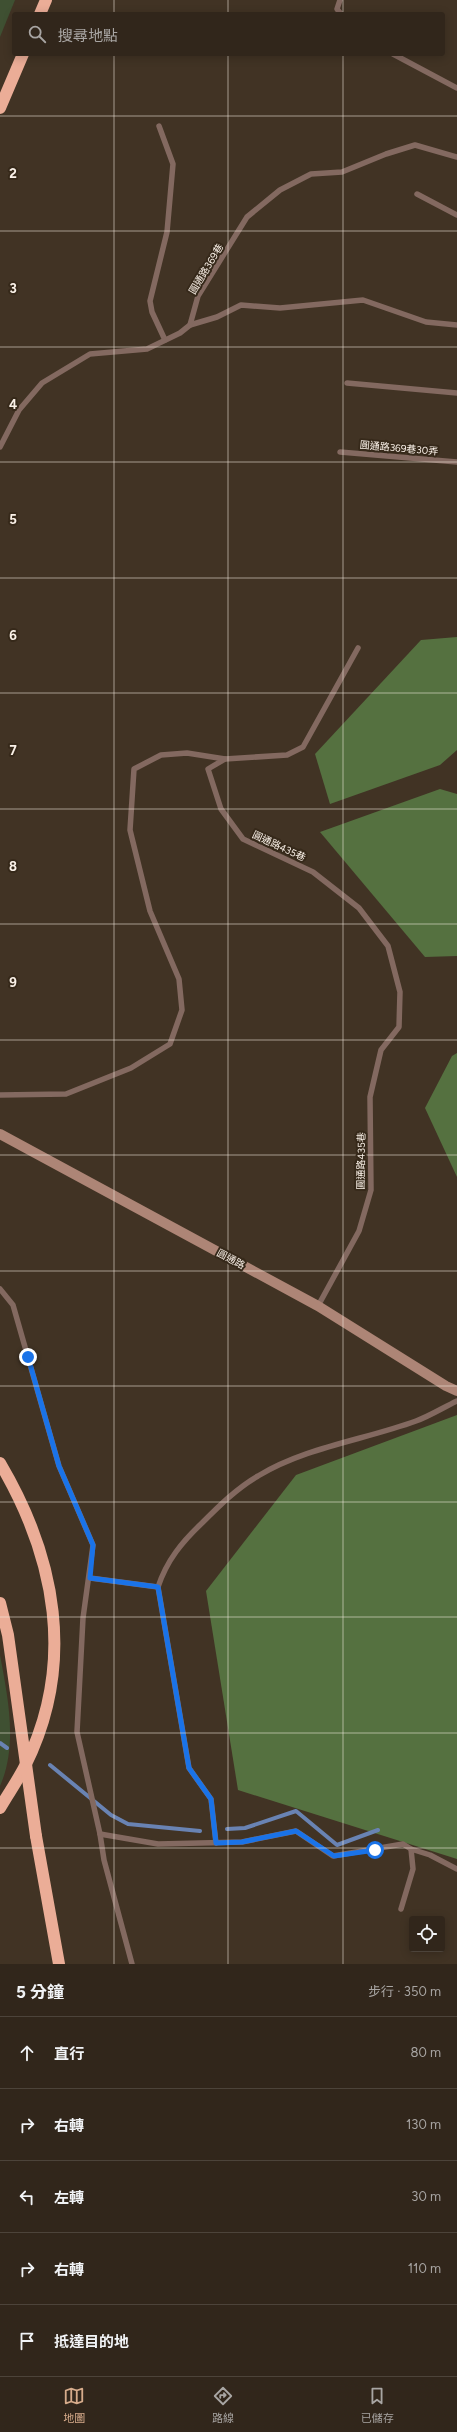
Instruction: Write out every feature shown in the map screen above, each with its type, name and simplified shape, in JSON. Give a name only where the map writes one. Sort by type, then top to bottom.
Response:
[{"type":"highway","points":[[41,12],[46,0]]},
{"type":"highway","points":[[0,108],[22,56]]},
{"type":"highway","points":[[0,1463],[16,1491],[37,1541],[47,1572],[54,1623],[54,1670],[42,1723],[25,1766],[0,1808]]},
{"type":"highway","points":[[0,1603],[8,1635],[36,1836],[59,1964]]},
{"type":"street","name":"圓通路","points":[[0,1134],[318,1306],[446,1386],[457,1391]]},
{"type":"lane","points":[[339,12],[337,9],[340,0]]},
{"type":"lane","points":[[397,56],[457,88]]},
{"type":"lane","points":[[158,126],[173,164],[167,232],[150,301],[152,312],[165,340]]},
{"type":"lane","name":"圓通路369巷","points":[[190,325],[198,296],[247,217],[280,190],[311,174],[342,172],[386,154],[415,145],[457,157]]},
{"type":"lane","points":[[417,194],[457,215]]},
{"type":"lane","points":[[0,447],[19,410],[42,383],[90,354],[147,349],[180,333],[190,325],[217,317],[241,305],[280,308],[363,300],[426,322],[457,325]]},
{"type":"lane","points":[[347,384],[457,393]]},
{"type":"lane","name":"圓通路369巷30弄","points":[[340,452],[457,462]]},
{"type":"lane","points":[[0,1095],[66,1094],[130,1068],[170,1044],[182,1010],[179,979],[150,911],[130,830],[134,770],[161,755],[187,753],[225,759],[287,755],[303,747],[358,648]]},
{"type":"lane","name":"圓通路435巷","points":[[225,759],[208,770],[221,809],[243,839],[313,872],[359,908],[388,946],[400,992],[399,1027],[381,1050],[370,1097],[371,1190],[359,1231],[318,1306]]},
{"type":"lane","points":[[0,1289],[14,1305],[59,1466],[93,1545],[84,1618],[82,1677],[77,1706],[77,1732],[96,1815],[104,1860],[132,1964]]},
{"type":"lane","points":[[216,1840],[211,1799],[189,1768],[158,1587],[164,1570],[180,1545],[210,1514],[258,1476],[293,1460],[351,1440],[416,1421],[457,1401]]},
{"type":"lane","points":[[90,1578],[158,1587]]},
{"type":"lane","points":[[100,1834],[158,1844],[216,1840],[242,1842],[296,1831],[334,1856],[403,1844],[411,1849],[430,1855],[457,1869]]},
{"type":"lane","points":[[401,1910],[413,1869],[411,1849]]},
{"type":"green space","points":[[0,0],[15,0],[0,37]]},
{"type":"green space","points":[[457,637],[457,750],[440,765],[330,804],[315,754],[421,640]]},
{"type":"green space","points":[[440,789],[457,794],[457,956],[425,957],[320,832]]},
{"type":"green space","points":[[457,1053],[457,1177],[425,1108],[452,1056]]},
{"type":"green space","points":[[457,1415],[457,1859],[238,1790],[206,1591],[296,1475]]},
{"type":"green space","points":[[0,1655],[10,1721],[10,1738],[9,1754],[0,1786]]},
{"type":"waterway","points":[[0,1743],[7,1748]]},
{"type":"waterway","points":[[50,1765],[111,1815],[128,1824],[200,1831]]},
{"type":"waterway","points":[[227,1829],[245,1828],[296,1811],[337,1845],[378,1830]]},
{"type":"route","points":[[28,1357],[59,1466],[93,1545],[90,1578],[158,1587],[189,1768],[211,1799],[216,1843],[242,1842],[296,1831],[334,1856],[375,1850]]}]
